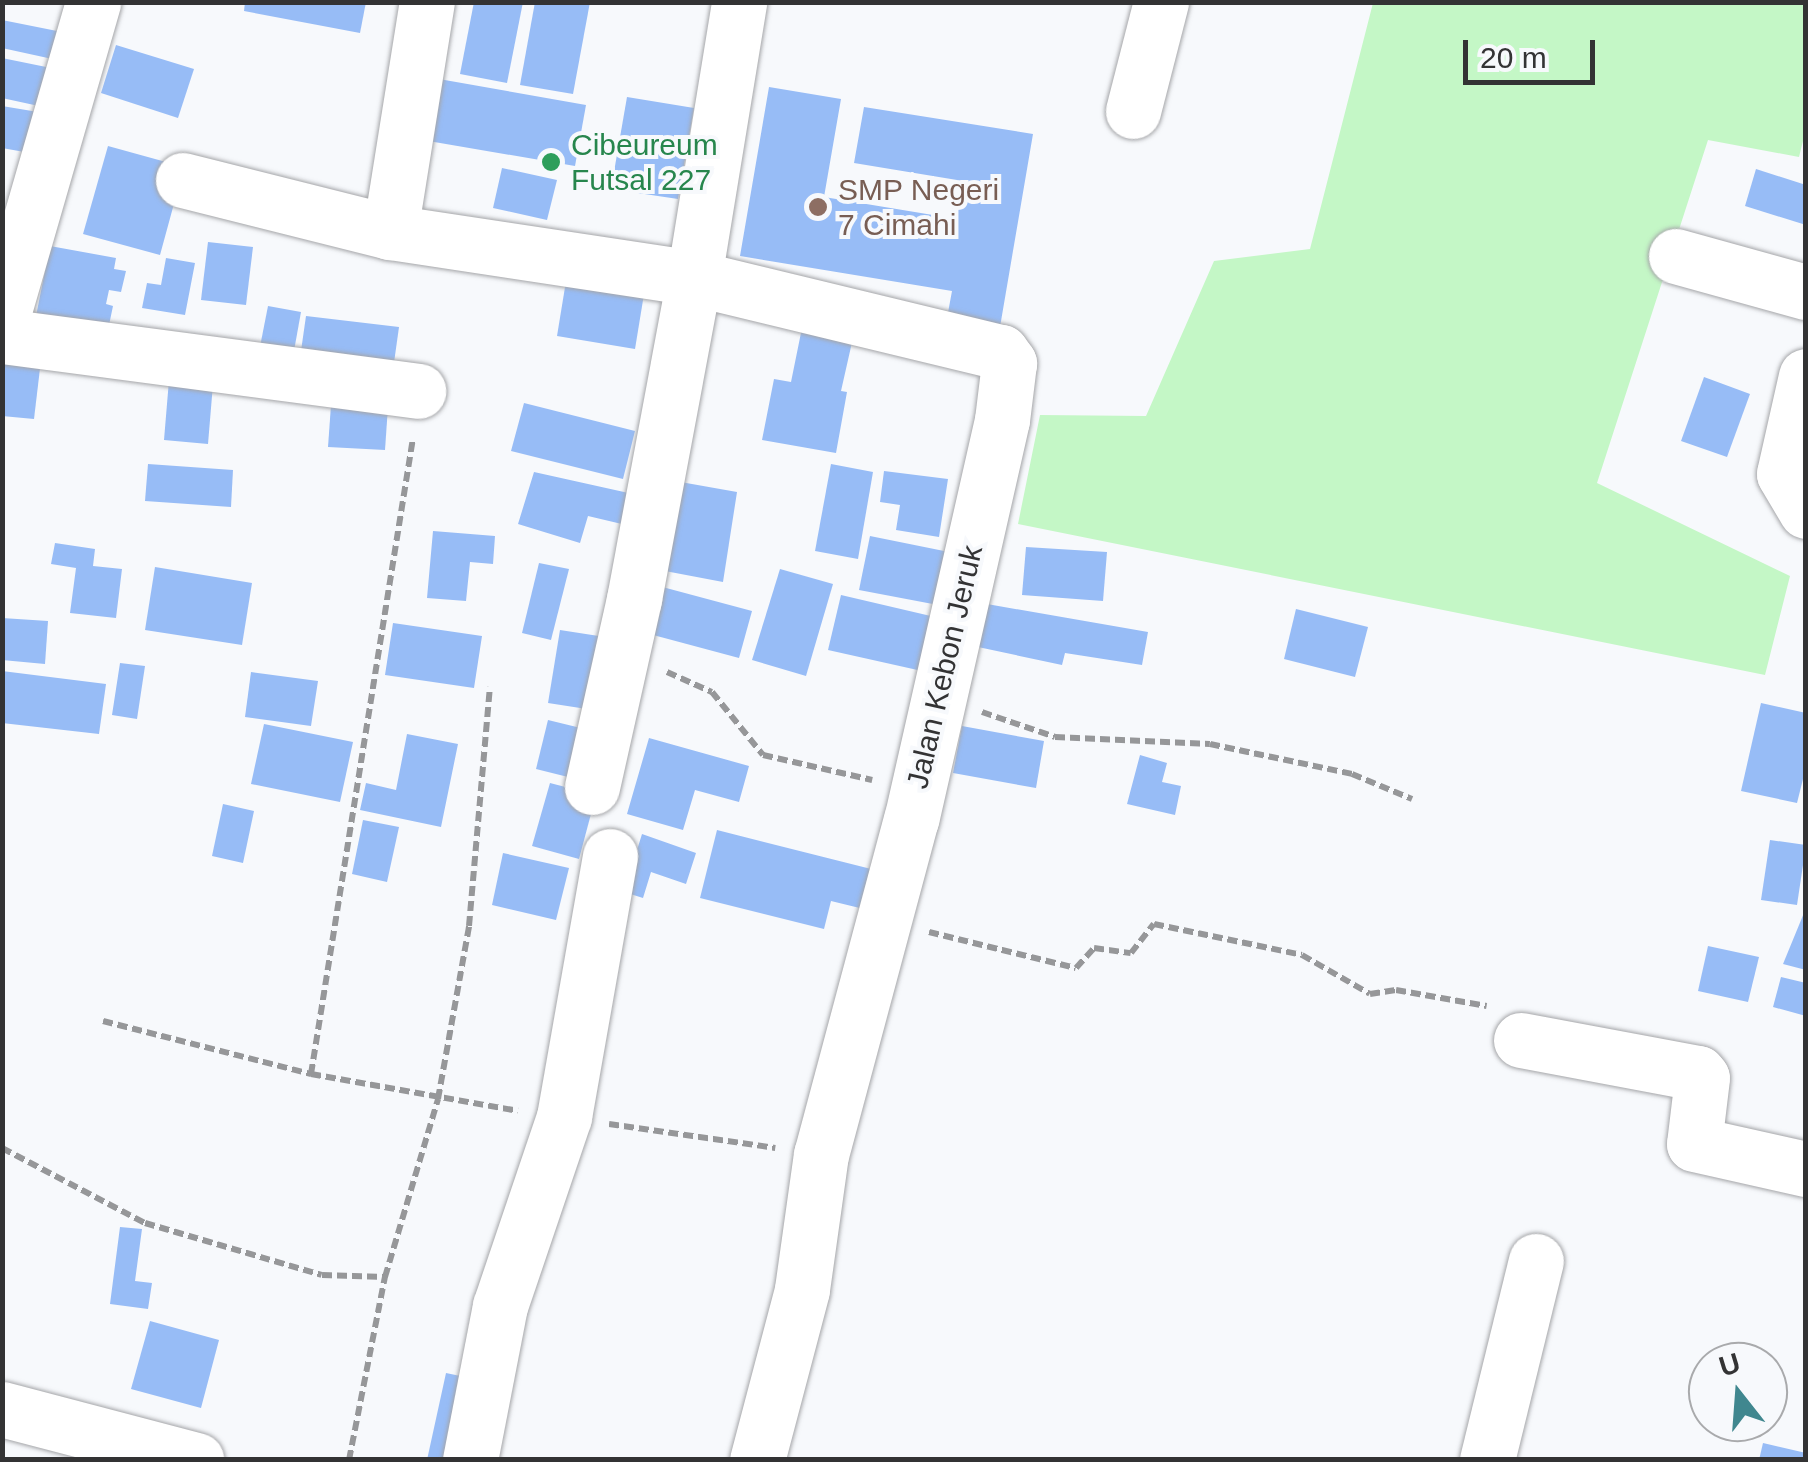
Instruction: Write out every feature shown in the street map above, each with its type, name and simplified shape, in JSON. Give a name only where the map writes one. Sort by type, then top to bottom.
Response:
[{"type":"street","points":[[2,318],[93,2]]},
{"type":"street","points":[[390,232],[427,2]]},
{"type":"street","points":[[592,787],[622,654],[694,278],[739,2]]},
{"type":"street","points":[[1133,112],[1161,2]]},
{"type":"street","points":[[183,180],[390,232],[694,278]]},
{"type":"street","points":[[1676,256],[1806,292]]},
{"type":"street","name":"Jalan Kebon Jeruk","points":[[694,278],[1000,352],[1010,363],[1002,420],[917,790],[821,1154],[802,1290],[757,1460]]},
{"type":"street","points":[[2,336],[418,392]]},
{"type":"street","points":[[1806,376],[1784,474],[1806,511]]},
{"type":"street","points":[[470,1460],[500,1306],[564,1117],[610,856]]},
{"type":"street","points":[[1520,1040],[1698,1073],[1702,1078],[1694,1144],[1806,1170]]},
{"type":"street","points":[[1488,1460],[1536,1260]]},
{"type":"street","points":[[2,1409],[196,1460]]},
{"type":"path","points":[[311,1074],[402,525],[418,392]]},
{"type":"path","points":[[622,654],[712,692],[763,755],[917,790]]},
{"type":"path","points":[[349,1460],[386,1277],[438,1100],[469,926],[490,687]]},
{"type":"path","points":[[938,697],[1055,737],[1210,744],[1352,774],[1412,799]]},
{"type":"path","points":[[884,923],[1076,968],[1094,948],[1131,953],[1154,924],[1302,954],[1370,994],[1396,990],[1486,1004],[1520,1040]]},
{"type":"path","points":[[103,1021],[311,1074],[438,1100],[821,1154]]},
{"type":"path","points":[[2,1148],[145,1223],[322,1275],[386,1277]]},
{"type":"green space","points":[[1373,3],[1805,3],[1806,129],[1799,157],[1708,140],[1597,483],[1790,576],[1765,675],[1018,524],[1040,415],[1146,416],[1214,261],[1310,249]]},
{"type":"building","points":[[245,2],[366,2],[360,33],[244,11]]},
{"type":"building","points":[[474,2],[523,2],[507,83],[460,74]]},
{"type":"building","points":[[535,2],[590,2],[573,94],[520,85]]},
{"type":"building","points":[[2,20],[62,32],[57,60],[2,48]]},
{"type":"building","points":[[116,45],[194,69],[178,118],[101,93]]},
{"type":"building","points":[[2,58],[56,69],[48,108],[2,98]]},
{"type":"building","points":[[422,76],[586,105],[575,166],[411,138]]},
{"type":"building","name":"SMP Negeri 7 Cimahi","points":[[769,87],[841,99],[824,197],[951,218],[957,180],[854,163],[864,107],[1033,134],[1000,327],[947,318],[952,291],[740,256]]},
{"type":"building","points":[[627,97],[694,108],[678,199],[611,189]]},
{"type":"building","points":[[2,106],[38,112],[30,153],[2,148]]},
{"type":"building","points":[[108,146],[184,167],[160,255],[83,234]]},
{"type":"building","points":[[502,168],[557,180],[547,220],[493,208]]},
{"type":"building","points":[[1756,169],[1806,185],[1806,225],[1745,206]]},
{"type":"building","points":[[208,242],[253,247],[246,305],[201,300]]},
{"type":"building","points":[[50,246],[116,258],[114,269],[126,271],[121,292],[109,290],[106,304],[113,306],[108,330],[36,316]]},
{"type":"building","points":[[166,258],[195,263],[185,315],[142,308],[147,283],[161,285]]},
{"type":"building","points":[[567,275],[645,288],[635,349],[557,336]]},
{"type":"building","points":[[268,306],[301,312],[290,373],[256,367]]},
{"type":"building","points":[[306,316],[399,327],[391,384],[298,372]]},
{"type":"building","points":[[804,318],[855,329],[841,391],[847,392],[836,453],[762,440],[774,379],[791,382]]},
{"type":"building","points":[[2,356],[41,360],[34,419],[2,416]]},
{"type":"building","points":[[1704,377],[1750,394],[1727,457],[1681,441]]},
{"type":"building","points":[[169,380],[213,384],[208,444],[164,440]]},
{"type":"building","points":[[332,391],[389,392],[385,450],[328,447]]},
{"type":"building","points":[[524,403],[635,431],[623,479],[511,451]]},
{"type":"building","points":[[148,464],[233,470],[231,507],[145,501]]},
{"type":"building","points":[[831,464],[873,472],[858,559],[815,551]]},
{"type":"building","points":[[884,471],[948,479],[939,537],[896,530],[900,505],[880,502]]},
{"type":"building","points":[[534,472],[633,494],[626,525],[588,516],[580,543],[518,524]]},
{"type":"building","points":[[675,481],[737,492],[723,582],[644,567]]},
{"type":"building","points":[[433,531],[495,536],[493,564],[470,562],[466,601],[427,598]]},
{"type":"building","points":[[870,536],[949,552],[938,605],[859,590]]},
{"type":"building","points":[[55,543],[95,549],[93,566],[122,569],[116,618],[70,613],[76,568],[51,564]]},
{"type":"building","points":[[1026,547],[1107,552],[1103,601],[1022,595]]},
{"type":"building","points":[[539,563],[569,569],[551,640],[522,633]]},
{"type":"building","points":[[155,567],[252,583],[242,645],[145,630]]},
{"type":"building","points":[[780,569],[833,584],[806,676],[752,660]]},
{"type":"building","points":[[655,585],[752,611],[739,658],[642,632]]},
{"type":"building","points":[[841,595],[935,617],[922,671],[828,650]]},
{"type":"building","points":[[987,604],[1148,632],[1142,665],[1065,653],[1062,665],[978,647]]},
{"type":"building","points":[[1296,609],[1368,627],[1355,677],[1284,659]]},
{"type":"building","points":[[2,618],[48,621],[45,664],[2,660]]},
{"type":"building","points":[[393,623],[482,636],[474,688],[385,675]]},
{"type":"building","points":[[560,630],[618,639],[606,712],[548,703]]},
{"type":"building","points":[[120,663],[145,666],[137,719],[112,715]]},
{"type":"building","points":[[2,671],[106,684],[99,734],[2,723]]},
{"type":"building","points":[[251,672],[318,681],[311,726],[245,717]]},
{"type":"building","points":[[1761,703],[1806,713],[1806,767],[1797,803],[1741,791]]},
{"type":"building","points":[[548,720],[593,731],[580,780],[536,769]]},
{"type":"building","points":[[264,724],[353,742],[340,802],[251,784]]},
{"type":"building","points":[[962,726],[1044,741],[1036,788],[953,773]]},
{"type":"building","points":[[407,734],[458,744],[441,827],[360,810],[366,783],[396,790]]},
{"type":"building","points":[[649,738],[749,766],[739,802],[695,790],[683,830],[627,814]]},
{"type":"building","points":[[1140,755],[1167,763],[1162,782],[1181,786],[1175,815],[1127,804]]},
{"type":"building","points":[[550,783],[596,795],[579,859],[532,846]]},
{"type":"building","points":[[223,804],[254,811],[243,863],[212,856]]},
{"type":"building","points":[[363,820],[399,827],[387,882],[352,874]]},
{"type":"building","points":[[717,830],[883,872],[872,911],[831,901],[824,929],[700,898]]},
{"type":"building","points":[[642,834],[696,853],[686,884],[651,872],[643,898],[624,892]]},
{"type":"building","points":[[1770,840],[1806,845],[1797,905],[1761,900]]},
{"type":"building","points":[[503,853],[569,868],[556,920],[492,905]]},
{"type":"building","points":[[1806,908],[1806,970],[1783,964]]},
{"type":"building","points":[[1708,946],[1759,957],[1748,1002],[1698,991]]},
{"type":"building","points":[[1781,977],[1806,983],[1806,1016],[1773,1007]]},
{"type":"building","points":[[120,1227],[142,1229],[135,1281],[152,1283],[148,1309],[110,1304]]},
{"type":"building","points":[[150,1321],[219,1340],[201,1408],[131,1389]]},
{"type":"building","points":[[446,1373],[484,1381],[466,1460],[427,1460]]},
{"type":"building","points":[[1763,1443],[1806,1453],[1806,1460],[1759,1460]]},
{"type":"place","name":"Cibeureum Futsal 227","points":[[551,162]]},
{"type":"place","name":"SMP Negeri 7 Cimahi","points":[[818,207]]}]
